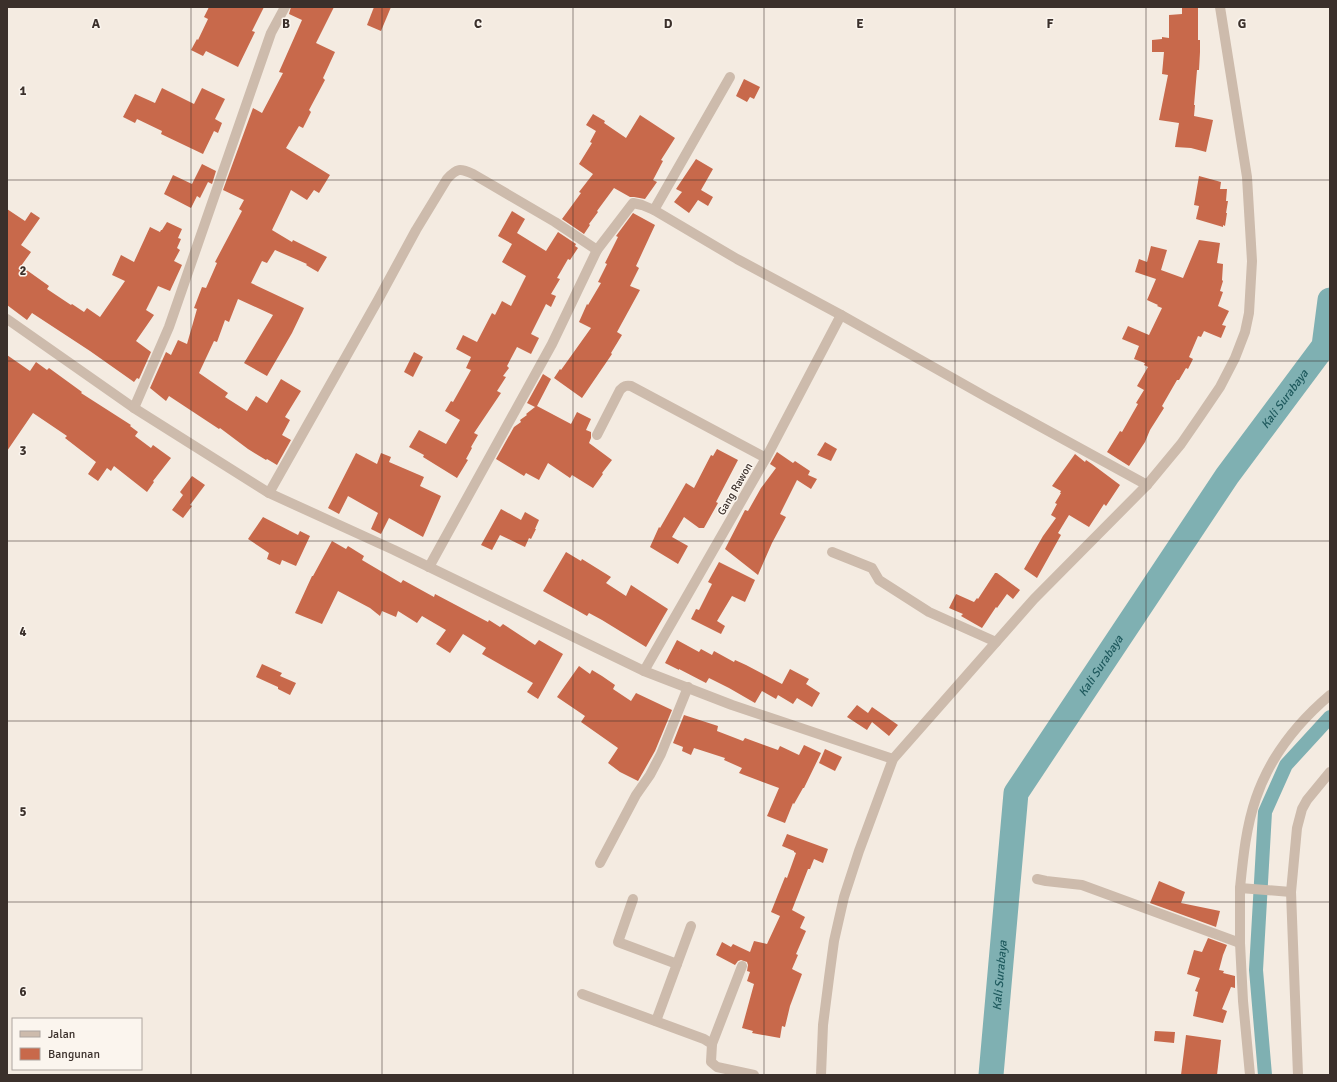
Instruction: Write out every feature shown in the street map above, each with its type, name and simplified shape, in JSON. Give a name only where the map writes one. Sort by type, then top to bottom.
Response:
[{"type":"street","points":[[134,408],[169,327],[271,33],[285,7]]},
{"type":"street","points":[[821,1075],[823,1025],[834,941],[844,897],[859,851],[893,759],[1034,599],[1147,485],[1181,444],[1220,387],[1235,358],[1245,332],[1249,313],[1252,261],[1247,177],[1220,7]]},
{"type":"street","points":[[654,210],[730,77]]},
{"type":"street","points":[[269,493],[416,230],[453,172],[458,169],[465,170],[473,174],[555,222],[597,250]]},
{"type":"street","points":[[429,567],[552,344],[597,250],[633,203],[642,204],[654,210],[738,259],[1147,485]]},
{"type":"street","name":"Gang Rawon","points":[[644,671],[766,458],[841,315]]},
{"type":"street","points":[[7,319],[134,408],[269,493],[429,567],[644,671],[732,705],[893,759]]},
{"type":"street","points":[[597,435],[620,390],[627,385],[766,458]]},
{"type":"street","points":[[832,552],[872,568],[879,580],[929,612],[996,642]]},
{"type":"street","points":[[600,863],[636,795],[650,775],[661,754],[688,687]]},
{"type":"street","points":[[1250,1075],[1243,1001],[1240,943],[1240,888],[1242,864],[1252,811],[1268,770],[1284,744],[1296,727],[1330,695]]},
{"type":"street","points":[[1298,1075],[1286,892],[1302,809],[1307,800],[1330,772]]},
{"type":"street","points":[[1037,879],[1082,885],[1240,943]]},
{"type":"street","points":[[1240,888],[1286,892]]},
{"type":"street","points":[[633,900],[618,942],[677,964]]},
{"type":"street","points":[[656,1021],[691,926]]},
{"type":"street","points":[[742,966],[712,1044],[711,1062],[717,1067],[754,1075]]},
{"type":"street","points":[[582,994],[704,1039],[712,1044]]},
{"type":"building","points":[[209,7],[264,7],[252,31],[255,32],[238,67],[206,51],[203,56],[191,50],[197,39],[198,40],[208,19],[204,17]]},
{"type":"building","points":[[291,7],[334,7],[316,43],[335,52],[323,78],[325,80],[309,110],[311,112],[303,128],[299,126],[286,148],[330,175],[319,193],[314,190],[307,200],[291,190],[272,230],[292,242],[293,240],[327,257],[318,272],[306,265],[307,264],[275,250],[267,263],[262,261],[251,283],[304,308],[292,333],[267,376],[244,363],[273,315],[238,299],[229,322],[225,320],[217,342],[214,341],[199,373],[228,393],[225,397],[247,411],[256,396],[267,403],[281,379],[301,391],[285,417],[290,420],[282,435],[291,440],[277,465],[248,449],[220,428],[219,429],[169,396],[166,401],[150,388],[166,352],[171,355],[178,340],[187,344],[197,309],[194,308],[202,287],[206,288],[217,263],[215,262],[242,211],[239,209],[244,200],[223,190],[253,108],[262,113],[283,73],[279,72],[302,20],[289,14]]},
{"type":"building","points":[[374,7],[391,7],[381,31],[367,25]]},
{"type":"building","points":[[1182,7],[1198,7],[1198,40],[1200,40],[1200,52],[1199,70],[1197,70],[1194,116],[1213,120],[1206,152],[1191,148],[1175,147],[1179,123],[1159,120],[1168,75],[1162,74],[1164,52],[1152,52],[1152,40],[1162,39],[1162,37],[1169,38],[1169,15],[1182,14]]},
{"type":"building","points":[[744,79],[760,87],[754,99],[750,97],[747,102],[736,96]]},
{"type":"building","points":[[162,88],[194,104],[202,88],[225,99],[215,119],[222,123],[218,133],[214,131],[203,154],[161,134],[162,131],[137,119],[135,123],[123,117],[135,94],[155,103]]},
{"type":"building","points":[[593,114],[605,121],[604,123],[626,138],[640,115],[675,138],[661,160],[663,161],[653,180],[657,182],[645,199],[630,197],[614,188],[597,211],[598,212],[584,234],[562,219],[581,193],[579,192],[593,174],[579,164],[592,143],[590,142],[596,131],[586,125]]},
{"type":"building","points":[[696,159],[713,169],[701,190],[713,197],[708,206],[698,200],[689,213],[674,202],[682,192],[676,189]]},
{"type":"building","points":[[202,164],[216,171],[212,184],[208,182],[200,198],[197,196],[191,208],[164,194],[173,175],[192,184]]},
{"type":"building","points":[[1199,176],[1221,182],[1220,189],[1227,189],[1227,213],[1225,226],[1223,225],[1223,227],[1196,219],[1199,206],[1194,205]]},
{"type":"building","points":[[7,209],[25,221],[31,212],[40,218],[21,245],[31,252],[21,266],[49,286],[47,289],[71,305],[72,304],[84,312],[87,308],[100,317],[125,281],[112,275],[121,255],[134,262],[150,227],[160,232],[167,222],[182,229],[178,238],[181,239],[177,248],[180,250],[174,261],[182,265],[170,291],[158,286],[146,310],[154,315],[136,341],[151,352],[139,379],[137,378],[134,382],[32,313],[27,320],[7,305]]},
{"type":"building","points":[[512,211],[525,219],[517,233],[546,251],[558,232],[576,244],[575,246],[578,248],[570,260],[568,259],[557,278],[560,279],[551,294],[556,296],[551,307],[546,304],[531,334],[539,338],[531,354],[517,347],[507,366],[509,368],[503,376],[506,377],[497,391],[501,393],[474,433],[478,435],[466,459],[468,460],[457,478],[423,457],[424,455],[409,447],[419,430],[446,444],[460,420],[445,411],[451,401],[453,402],[471,370],[466,368],[471,357],[456,349],[463,335],[477,342],[492,313],[495,315],[502,301],[511,306],[526,276],[502,262],[512,244],[498,236]]},
{"type":"building","points":[[633,213],[655,225],[636,266],[639,268],[630,286],[640,290],[617,332],[622,335],[611,353],[612,354],[582,398],[554,378],[591,328],[579,322],[587,304],[588,305],[601,283],[598,282],[607,264],[605,263],[618,237],[616,236]]},
{"type":"building","points":[[1199,240],[1220,243],[1217,263],[1223,264],[1223,281],[1220,291],[1223,292],[1218,306],[1229,311],[1222,325],[1226,326],[1221,338],[1204,331],[1201,337],[1198,336],[1189,357],[1193,359],[1188,369],[1186,368],[1179,380],[1177,380],[1162,406],[1164,408],[1150,430],[1145,442],[1129,466],[1107,452],[1120,431],[1122,432],[1138,404],[1136,403],[1144,390],[1137,386],[1148,367],[1144,365],[1145,363],[1134,359],[1139,346],[1122,339],[1128,326],[1149,335],[1162,308],[1147,300],[1156,279],[1135,272],[1139,259],[1147,262],[1151,246],[1167,250],[1161,270],[1183,278]]},
{"type":"building","points":[[414,352],[423,357],[413,377],[404,372]]},
{"type":"building","points":[[7,355],[30,371],[36,362],[47,370],[49,368],[82,392],[81,393],[131,425],[130,426],[138,432],[135,436],[151,448],[153,445],[171,458],[153,481],[154,482],[147,492],[114,466],[111,471],[107,468],[98,481],[88,474],[96,462],[65,438],[67,436],[33,413],[7,451]]},
{"type":"building","points":[[543,374],[551,379],[537,406],[571,424],[577,412],[591,419],[586,430],[591,432],[589,443],[612,460],[593,488],[572,475],[570,478],[548,463],[539,480],[526,473],[524,476],[496,459],[514,427],[521,422],[520,420],[535,407],[527,403]]},
{"type":"building","points":[[825,442],[837,449],[831,461],[817,455]]},
{"type":"building","points":[[717,449],[738,460],[716,502],[718,503],[704,528],[699,528],[684,517],[672,537],[688,546],[678,564],[650,547],[659,527],[660,528],[686,483],[694,488],[711,455],[713,456]]},
{"type":"building","points":[[777,452],[793,463],[795,461],[810,471],[808,475],[817,479],[811,489],[797,480],[780,514],[786,517],[772,543],[758,575],[725,549],[745,510],[748,511],[761,488],[776,468],[770,464]]},
{"type":"building","points":[[356,453],[377,464],[381,453],[391,457],[389,462],[424,477],[420,486],[441,496],[423,537],[389,518],[381,534],[371,529],[378,513],[348,496],[339,514],[328,508]]},
{"type":"building","points":[[1075,454],[1085,462],[1086,460],[1092,464],[1120,485],[1106,506],[1104,504],[1089,527],[1069,515],[1058,533],[1061,535],[1037,578],[1024,569],[1043,536],[1056,518],[1051,515],[1057,504],[1055,503],[1061,491],[1052,486]]},
{"type":"building","points":[[192,476],[205,485],[190,505],[192,506],[183,518],[172,510],[183,495],[180,492]]},
{"type":"building","points":[[501,509],[521,520],[525,512],[539,520],[531,539],[529,538],[525,547],[500,535],[492,550],[481,545]]},
{"type":"building","points":[[263,517],[298,535],[300,531],[310,536],[296,566],[282,560],[280,565],[267,559],[269,553],[248,539]]},
{"type":"building","points":[[332,541],[346,549],[348,546],[364,556],[362,560],[401,583],[403,580],[434,597],[435,594],[488,622],[489,620],[500,627],[503,624],[535,645],[539,640],[563,654],[538,699],[527,692],[533,683],[482,654],[486,648],[463,634],[450,653],[436,644],[446,630],[422,616],[417,623],[398,611],[396,617],[382,611],[380,616],[370,608],[338,591],[322,624],[295,613],[312,576]]},
{"type":"building","points":[[566,552],[581,561],[582,559],[611,577],[606,583],[626,596],[631,585],[668,609],[646,647],[602,620],[589,613],[587,616],[543,591]]},
{"type":"building","points":[[719,562],[755,580],[745,602],[732,596],[717,621],[725,626],[721,634],[691,619],[696,609],[699,610],[712,584],[708,582]]},
{"type":"building","points":[[995,573],[1020,590],[1013,599],[1007,594],[982,628],[961,616],[963,614],[949,608],[956,594],[974,602],[977,598],[978,599]]},
{"type":"building","points":[[677,640],[699,652],[701,649],[712,655],[714,651],[734,662],[735,660],[746,665],[782,684],[790,669],[809,679],[806,684],[820,693],[812,707],[797,698],[793,704],[778,695],[776,699],[762,691],[755,703],[709,678],[706,683],[665,663]]},
{"type":"building","points":[[262,664],[282,673],[280,676],[296,683],[290,695],[278,689],[278,687],[256,677]]},
{"type":"building","points":[[579,666],[590,674],[592,670],[602,676],[615,685],[613,689],[631,701],[636,693],[672,710],[655,751],[638,781],[620,772],[608,763],[618,748],[581,722],[585,716],[557,697]]},
{"type":"building","points":[[857,705],[868,713],[872,707],[898,725],[889,736],[872,722],[867,730],[847,717]]},
{"type":"building","points":[[684,715],[718,726],[717,731],[743,741],[745,738],[778,750],[780,746],[799,755],[804,745],[821,753],[804,788],[794,804],[793,803],[785,823],[767,816],[779,788],[739,773],[742,768],[724,760],[725,758],[694,748],[691,755],[682,751],[683,747],[673,743]]},
{"type":"building","points":[[825,749],[842,757],[835,771],[819,763]]},
{"type":"building","points":[[787,834],[828,849],[823,863],[814,859],[810,869],[808,869],[792,910],[805,917],[800,928],[806,931],[796,954],[798,955],[792,969],[802,974],[790,1006],[785,1027],[782,1026],[780,1038],[752,1033],[753,1031],[742,1028],[754,984],[747,981],[750,972],[747,971],[747,962],[741,960],[735,965],[716,955],[722,942],[731,947],[733,944],[750,952],[754,941],[767,944],[780,916],[771,912],[785,877],[787,878],[796,853],[782,846]]},
{"type":"building","points":[[1159,881],[1185,892],[1181,903],[1220,911],[1216,927],[1150,903]]},
{"type":"building","points":[[1208,938],[1227,945],[1219,970],[1224,971],[1223,973],[1235,976],[1235,988],[1231,987],[1222,1009],[1227,1011],[1223,1023],[1193,1016],[1198,992],[1195,991],[1200,978],[1187,974],[1194,950],[1202,952]]},
{"type":"building","points":[[1155,1031],[1175,1032],[1174,1043],[1154,1041]]},
{"type":"building","points":[[1186,1035],[1221,1040],[1217,1075],[1181,1075]]},
{"type":"waterway","name":"Kali Surabaya","points":[[991,1075],[1016,793],[1227,476],[1324,346],[1330,300]]},
{"type":"waterway","points":[[1265,1075],[1256,970],[1265,812],[1286,765],[1330,717]]}]
